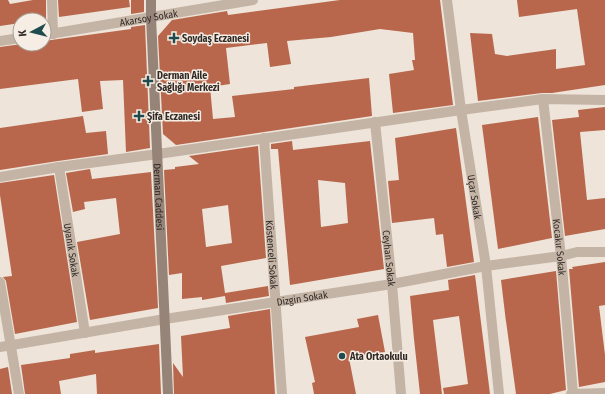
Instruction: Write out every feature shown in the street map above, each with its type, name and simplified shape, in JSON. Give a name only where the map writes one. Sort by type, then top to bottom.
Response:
[{"type":"main road","name":"Derman Caddesi","points":[[151,0],[168,394]]},
{"type":"street","points":[[51,12],[52,0]]},
{"type":"street","name":"Akarsoy Sokak","points":[[52,34],[253,0]]},
{"type":"street","name":"Uçar Sokak","points":[[447,0],[461,110],[486,266],[499,394]]},
{"type":"street","points":[[0,41],[12,39]]},
{"type":"street","points":[[0,177],[59,167],[461,110],[543,100],[605,100]]},
{"type":"street","name":"Kocakır Sokak","points":[[543,100],[561,256],[572,394]]},
{"type":"street","name":"Ceyhan Sokak","points":[[375,122],[392,284],[401,394]]},
{"type":"street","name":"Köstenceli Sokak","points":[[264,138],[282,394]]},
{"type":"street","name":"Uyanık Sokak","points":[[59,167],[85,333]]},
{"type":"street","name":"Dizgin Sokak","points":[[0,347],[165,319],[392,284],[486,266],[561,256],[577,252],[605,252]]},
{"type":"street","points":[[0,282],[19,394]]},
{"type":"street","points":[[572,394],[605,393]]},
{"type":"building","points":[[0,0],[8,0],[10,4],[33,0],[46,0],[46,12],[12,12],[12,24],[0,26]]},
{"type":"building","points":[[58,0],[129,0],[130,7],[59,17]]},
{"type":"building","points":[[131,0],[144,0],[144,12],[131,14]]},
{"type":"building","points":[[340,0],[440,0],[453,105],[393,113],[389,74],[414,70],[412,60],[415,60],[413,33],[380,29],[331,37],[287,41],[291,64],[270,67],[267,43],[226,48],[230,84],[210,87],[213,119],[235,117],[232,96],[369,78],[372,116],[176,145],[163,134],[158,36],[172,20],[227,11],[228,15]]},
{"type":"building","points":[[517,0],[605,0],[605,85],[552,93],[478,101],[470,33],[492,34],[495,54],[507,56],[556,49],[556,69],[585,65],[577,9],[519,17]]},
{"type":"building","points":[[145,25],[150,148],[126,152],[123,80],[100,81],[103,109],[82,112],[78,79],[0,89],[0,47],[12,45],[12,52],[52,52],[52,40],[131,29],[131,27]]},
{"type":"building","points":[[605,107],[605,130],[580,132],[587,200],[605,198],[605,229],[565,236],[552,120],[579,117],[578,110]]},
{"type":"building","points":[[83,116],[86,133],[106,131],[108,154],[0,170],[0,128]]},
{"type":"building","points":[[538,117],[552,238],[498,249],[482,125]]},
{"type":"building","points":[[456,128],[474,262],[447,267],[443,234],[436,235],[434,218],[392,223],[388,181],[399,180],[395,138]]},
{"type":"building","points":[[292,141],[293,150],[370,141],[384,269],[290,285],[278,149],[271,149],[271,144]],"holes":[[[318,180],[345,183],[348,223],[321,227]]]},
{"type":"building","points":[[258,146],[266,258],[221,266],[225,293],[268,286],[269,296],[226,303],[225,296],[202,300],[202,297],[182,299],[182,273],[169,275],[164,170],[199,164],[189,156]],"holes":[[[228,205],[232,243],[206,247],[202,209]]]},
{"type":"building","points":[[90,169],[92,179],[151,172],[158,308],[90,320],[77,242],[120,234],[116,198],[84,202],[85,209],[73,212],[66,173]]},
{"type":"building","points":[[54,175],[77,322],[15,334],[6,281],[3,277],[12,276],[0,195],[0,183]]},
{"type":"building","points":[[605,262],[605,305],[599,306],[605,355],[605,382],[579,387],[569,269],[573,269],[572,267]]},
{"type":"building","points":[[556,271],[566,390],[550,394],[516,394],[501,280]]},
{"type":"building","points":[[475,275],[490,394],[444,394],[443,388],[468,384],[459,316],[433,320],[442,394],[420,394],[410,296],[449,290],[448,280]]},
{"type":"building","points":[[270,309],[275,394],[174,394],[173,363],[183,377],[181,336],[230,328],[228,316]]},
{"type":"building","points":[[378,315],[385,352],[349,358],[356,394],[314,394],[312,383],[315,382],[305,337],[359,327],[357,319]]},
{"type":"building","points":[[159,344],[161,394],[97,394],[96,374],[59,381],[61,394],[25,394],[21,365],[70,358],[70,354],[95,350],[95,353]]},
{"type":"building","points":[[8,367],[12,394],[0,394],[0,369]]},
{"type":"place","name":"Soydaş Eczanesi","points":[[174,38]]},
{"type":"place","name":"Derman Aile Sağlığı Merkezi","points":[[148,81]]},
{"type":"place","name":"Şifa Eczanesi","points":[[139,116]]},
{"type":"place","name":"Ata Ortaokulu","points":[[342,356]]}]
